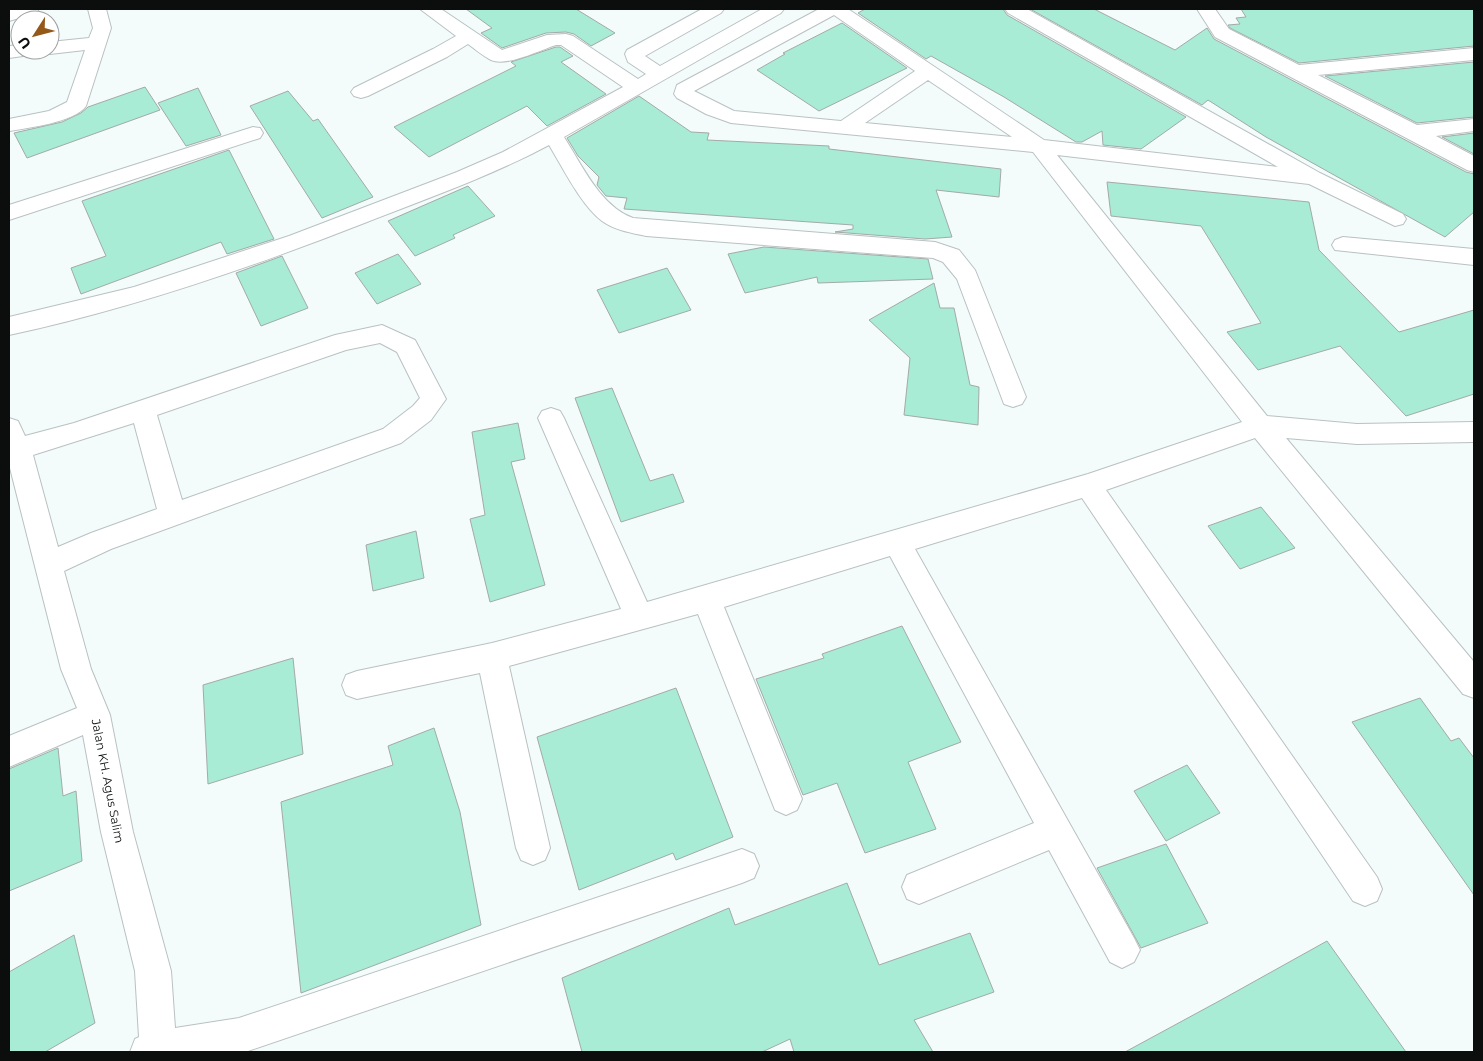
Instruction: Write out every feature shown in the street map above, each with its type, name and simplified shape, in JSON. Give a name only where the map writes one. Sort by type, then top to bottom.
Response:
[{"type":"street","points":[[9,16],[30,9]]},
{"type":"street","points":[[9,125],[54,116],[76,106],[102,28],[97,9]]},
{"type":"street","points":[[429,9],[498,56],[506,56],[554,39],[566,40],[636,87]]},
{"type":"street","points":[[660,74],[635,58],[634,54],[715,9]]},
{"type":"street","points":[[832,9],[684,89],[682,92],[713,110],[731,117],[1039,146],[1313,178]]},
{"type":"street","points":[[836,9],[1039,146],[1260,426],[1474,684]]},
{"type":"street","points":[[1014,9],[1313,178],[1395,219]]},
{"type":"street","points":[[1206,9],[1222,33],[1474,165]]},
{"type":"street","points":[[9,326],[137,295],[228,265],[464,177],[510,157],[552,134],[660,74],[765,11]]},
{"type":"street","points":[[361,92],[440,53],[468,36]]},
{"type":"street","points":[[60,47],[97,42]]},
{"type":"street","points":[[1296,71],[1474,54]]},
{"type":"street","points":[[846,127],[928,71]]},
{"type":"street","points":[[1414,132],[1474,125]]},
{"type":"street","points":[[9,213],[253,133]]},
{"type":"street","points":[[552,134],[599,205],[609,216],[629,225],[646,228],[935,250],[951,256],[966,276],[1013,397]]},
{"type":"street","points":[[1343,245],[1474,257]]},
{"type":"street","points":[[13,439],[75,433],[344,341],[382,334],[406,346],[433,399],[422,413],[392,436],[100,542],[48,565]]},
{"type":"street","points":[[143,409],[173,516]]},
{"type":"street","points":[[551,418],[639,617]]},
{"type":"street","points":[[356,685],[492,657],[707,598],[1088,484],[1260,426],[1357,434],[1474,432]]},
{"type":"street","name":"Jalan KH. Agus Salim","points":[[13,439],[76,669],[95,714],[117,832],[153,971],[155,1051]]},
{"type":"street","points":[[1088,484],[1366,889]]},
{"type":"street","points":[[897,542],[1122,950]]},
{"type":"street","points":[[707,598],[786,799]]},
{"type":"street","points":[[492,657],[533,848]]},
{"type":"street","points":[[9,752],[95,714]]},
{"type":"street","points":[[919,887],[1056,830]]},
{"type":"street","points":[[155,1051],[239,1036],[742,866]]},
{"type":"building","points":[[466,9],[576,9],[615,33],[591,46],[574,34],[566,32],[546,33],[502,48],[481,33],[492,28]]},
{"type":"building","points":[[865,9],[1003,9],[1007,15],[1186,117],[1141,149],[1103,145],[1102,131],[1082,142],[1076,142],[1004,97],[931,56],[926,59],[858,13]]},
{"type":"building","points":[[1030,9],[1094,9],[1175,50],[1207,28],[1214,39],[1466,172],[1474,174],[1474,212],[1445,237],[1266,137],[1208,100],[1202,105]]},
{"type":"building","points":[[1241,9],[1474,9],[1474,46],[1299,63],[1230,28],[1228,25],[1240,24],[1236,18],[1246,17]]},
{"type":"building","points":[[842,23],[907,68],[819,111],[757,70],[785,54],[783,53]]},
{"type":"building","points":[[560,47],[573,56],[561,62],[606,94],[547,126],[527,106],[429,157],[394,127],[516,66],[511,62]]},
{"type":"building","points":[[1474,62],[1474,117],[1417,123],[1325,76]]},
{"type":"building","points":[[145,87],[160,110],[27,158],[14,133],[62,122],[81,113],[88,107]]},
{"type":"building","points":[[198,88],[221,135],[186,146],[158,103]]},
{"type":"building","points":[[288,91],[313,121],[318,119],[373,197],[322,218],[250,106]]},
{"type":"building","points":[[639,96],[691,132],[709,133],[707,140],[829,146],[829,149],[1001,169],[999,197],[936,190],[952,237],[925,239],[835,232],[853,229],[853,225],[624,209],[627,198],[606,196],[597,185],[599,177],[578,156],[567,138]]},
{"type":"building","points":[[1474,133],[1474,154],[1442,137]]},
{"type":"building","points":[[229,150],[274,239],[227,254],[221,242],[81,294],[71,268],[106,256],[82,201]]},
{"type":"building","points":[[1107,182],[1309,202],[1319,250],[1399,332],[1474,310],[1474,394],[1406,416],[1340,346],[1258,370],[1227,332],[1261,323],[1201,226],[1111,216]]},
{"type":"building","points":[[468,186],[495,216],[453,235],[455,238],[415,256],[388,221]]},
{"type":"building","points":[[764,247],[928,259],[933,279],[818,283],[817,277],[745,293],[728,254]]},
{"type":"building","points":[[398,254],[421,284],[377,304],[355,273]]},
{"type":"building","points":[[282,256],[308,308],[261,326],[236,273]]},
{"type":"building","points":[[667,268],[691,310],[619,333],[597,290]]},
{"type":"building","points":[[934,283],[940,308],[954,308],[970,385],[979,387],[978,425],[904,415],[910,358],[869,320]]},
{"type":"building","points":[[612,388],[650,481],[673,474],[684,502],[621,522],[575,398]]},
{"type":"building","points":[[518,423],[525,459],[511,462],[545,585],[490,602],[470,519],[485,515],[472,432]]},
{"type":"building","points":[[1261,507],[1295,548],[1240,569],[1208,526]]},
{"type":"building","points":[[416,531],[424,578],[373,591],[366,545]]},
{"type":"building","points":[[902,626],[961,742],[908,762],[936,829],[865,853],[837,783],[803,795],[756,679],[824,658],[822,654]]},
{"type":"building","points":[[293,658],[303,754],[208,784],[203,685]]},
{"type":"building","points":[[676,688],[733,837],[676,860],[673,853],[579,890],[537,737]]},
{"type":"building","points":[[1420,698],[1451,741],[1459,738],[1474,758],[1474,895],[1352,722]]},
{"type":"building","points":[[434,728],[460,812],[481,925],[301,993],[281,802],[393,765],[388,746]]},
{"type":"building","points":[[58,748],[63,796],[76,791],[82,861],[9,891],[9,769]]},
{"type":"building","points":[[1187,765],[1220,813],[1166,841],[1134,791]]},
{"type":"building","points":[[1166,844],[1208,923],[1141,948],[1097,868]]},
{"type":"building","points":[[847,883],[879,965],[970,933],[994,992],[914,1020],[933,1052],[794,1052],[790,1039],[762,1052],[582,1052],[562,978],[729,908],[735,925]]},
{"type":"building","points":[[74,935],[95,1023],[45,1052],[9,1052],[9,972]]},
{"type":"building","points":[[1327,941],[1406,1052],[1125,1052],[1221,1000]]}]
